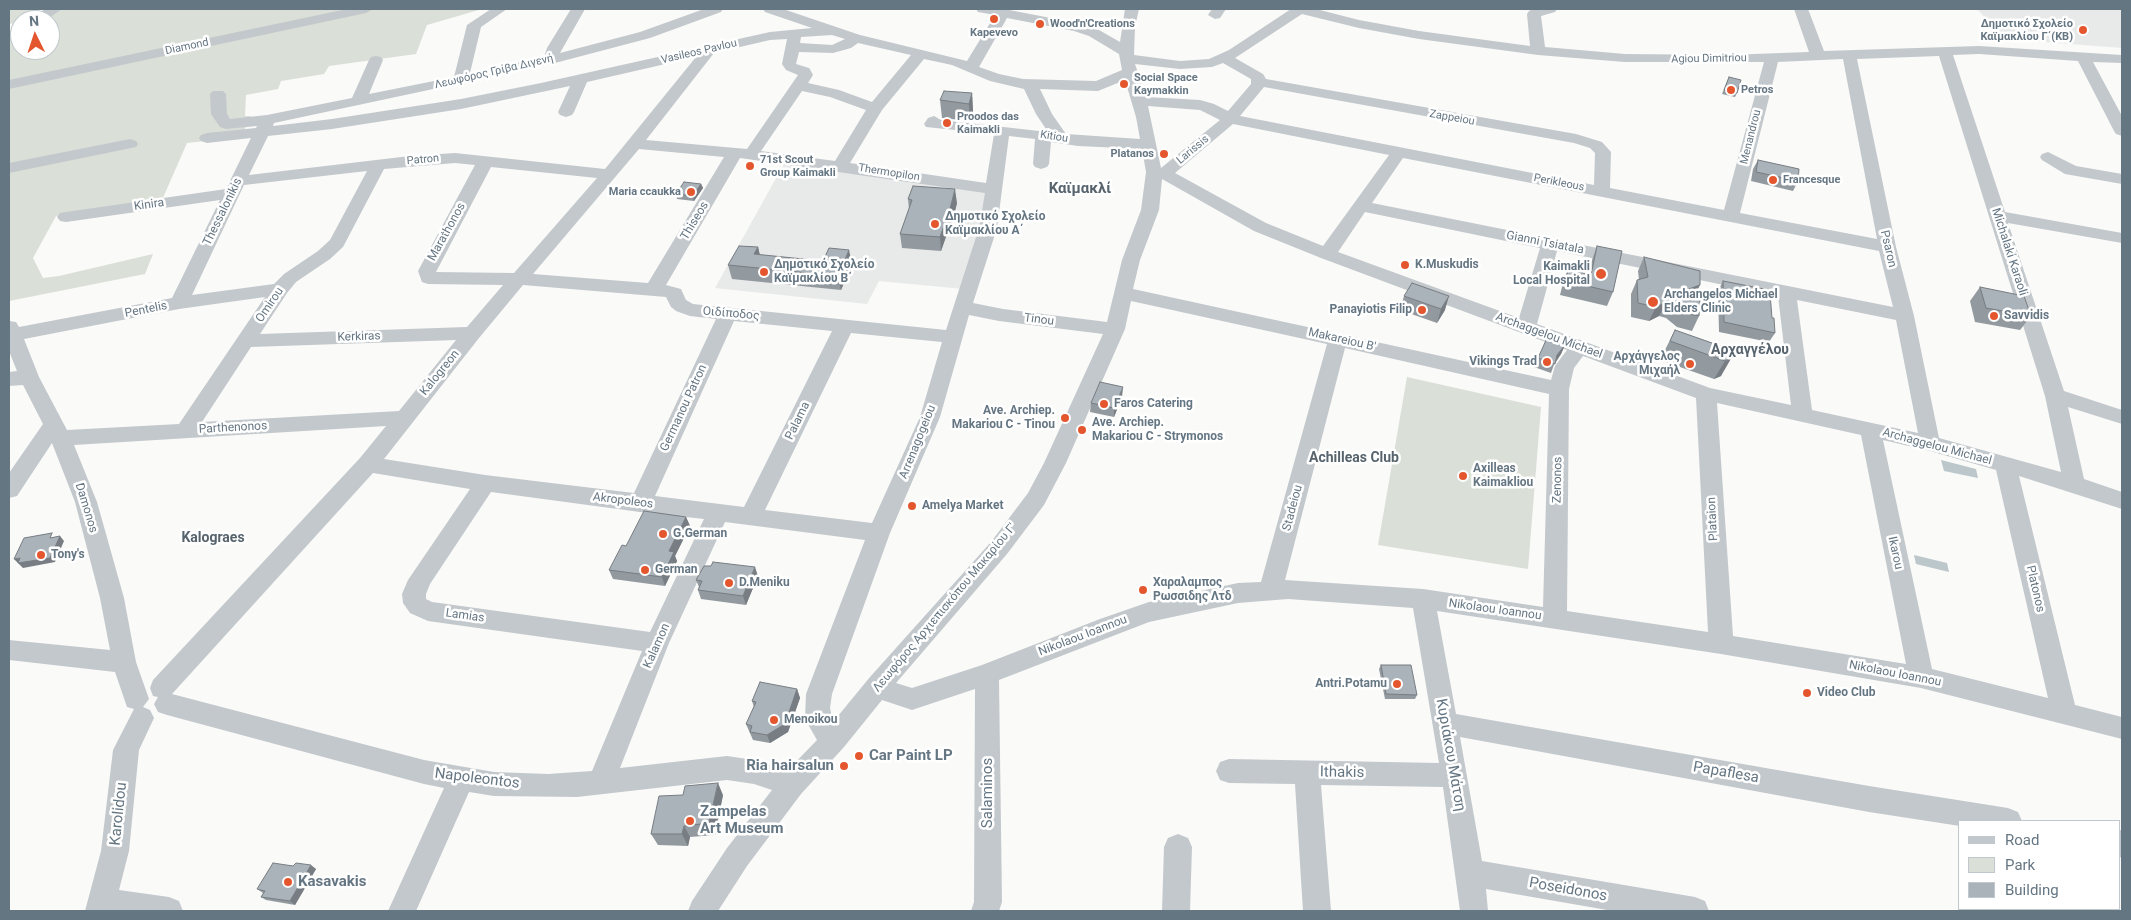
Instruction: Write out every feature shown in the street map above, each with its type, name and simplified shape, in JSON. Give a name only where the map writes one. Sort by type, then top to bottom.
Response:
[{"type":"street","name":"Diamond","points":[[9,85],[366,9]]},
{"type":"street","points":[[461,80],[472,28],[476,23],[500,9]]},
{"type":"street","points":[[550,60],[554,48],[578,9]]},
{"type":"street","name":"Λεωφόρος Γρίβα Διγενή","points":[[265,126],[358,101],[550,60],[645,35],[716,9]]},
{"type":"street","points":[[770,9],[834,30]]},
{"type":"street","points":[[983,9],[1003,11],[1077,27],[1094,33],[1127,61],[1200,65],[1224,58],[1300,9]]},
{"type":"street","name":"Λεωφόρος Αρχιεπισκόπου Μακαρίου Γ'","points":[[709,909],[737,858],[792,786],[835,740],[879,685],[999,548],[1036,499],[1055,463],[1115,328],[1131,260],[1150,210],[1159,173],[1149,144],[1127,61],[1128,27],[1132,9]]},
{"type":"street","name":"Agiou Dimitriou","points":[[1300,9],[1350,22],[1403,32],[1538,51],[1669,60],[1772,58],[1944,50],[1998,50],[2122,60]]},
{"type":"street","points":[[1538,51],[1534,14],[1550,9]]},
{"type":"street","points":[[1801,9],[1818,55]]},
{"type":"street","points":[[970,69],[1003,11]]},
{"type":"street","name":"Vasileos Pavlou","points":[[265,126],[332,124],[452,105],[580,80],[770,36],[794,40],[834,30],[856,38],[957,62],[995,78],[1030,85],[1098,86],[1127,61]]},
{"type":"street","points":[[856,38],[846,45],[833,48],[794,40],[789,64],[791,67],[806,73],[798,86],[834,93],[875,108]]},
{"type":"street","name":"Kalogreon","points":[[164,696],[368,464],[472,333],[635,144],[709,50]]},
{"type":"street","name":"Michalaki Karaoli","points":[[1944,50],[2056,396],[2074,484]]},
{"type":"street","points":[[840,166],[875,108],[921,53]]},
{"type":"street","name":"Psaron","points":[[1849,54],[1887,247],[1905,316],[1930,443]]},
{"type":"street","points":[[2083,56],[2122,131]]},
{"type":"street","points":[[1224,58],[1258,77],[1259,82]]},
{"type":"street","name":"Menandrou","points":[[1731,216],[1772,58]]},
{"type":"street","points":[[358,101],[376,60]]},
{"type":"street","points":[[566,112],[580,80]]},
{"type":"street","name":"Larissis","points":[[1159,173],[1230,119],[1259,82]]},
{"type":"street","name":"Zappeiou","points":[[1259,82],[1576,139],[1596,145],[1603,152],[1602,191]]},
{"type":"street","points":[[1030,85],[1044,114],[1060,137]]},
{"type":"street","name":"Thiseos","points":[[654,289],[743,153],[798,86]]},
{"type":"street","points":[[218,94],[220,118],[226,124],[265,126]]},
{"type":"street","name":"Perikleous","points":[[1139,101],[1200,104],[1230,119],[1887,247]]},
{"type":"street","name":"Kitiou","points":[[934,121],[932,124],[1043,135],[1078,141],[1149,144]]},
{"type":"street","points":[[207,138],[265,126]]},
{"type":"street","name":"Thessalonikis","points":[[179,303],[265,126]]},
{"type":"street","name":"Arrenagogeiou","points":[[835,740],[820,725],[817,713],[818,701],[879,533],[930,417],[988,228],[1002,131]]},
{"type":"street","points":[[1041,164],[1043,135]]},
{"type":"street","points":[[9,168],[130,144]]},
{"type":"street","name":"Thermopilon","points":[[635,144],[743,153],[994,189]]},
{"type":"street","points":[[1327,254],[1399,152]]},
{"type":"street","points":[[2048,157],[2071,170],[2122,179]]},
{"type":"street","name":"Patron","points":[[235,187],[378,165],[444,158],[486,160],[609,174]]},
{"type":"street","name":"Marathonos","points":[[486,160],[431,262],[426,275],[428,278],[433,279],[518,279]]},
{"type":"street","name":"Omirou","points":[[186,431],[280,289],[290,278],[324,255],[337,243],[378,165]]},
{"type":"street","name":"Archaggelou Michael","points":[[1159,173],[1260,226],[1327,254],[1706,394],[1930,443],[2074,484],[2122,501]]},
{"type":"street","name":"Kinira","points":[[66,217],[235,187]]},
{"type":"street","name":"Gianni Tsiatala","points":[[1361,206],[1905,316]]},
{"type":"street","points":[[1998,216],[2122,238]]},
{"type":"street","points":[[1526,328],[1550,244]]},
{"type":"street","name":"Οιδίποδος","points":[[518,279],[668,290],[674,293],[678,303],[683,307],[953,337]]},
{"type":"street","name":"Pentelis","points":[[11,331],[179,303],[280,289]]},
{"type":"street","points":[[1787,292],[1802,414]]},
{"type":"street","name":"Makareiou B'","points":[[1124,293],[1559,389]]},
{"type":"street","name":"Tinou","points":[[963,308],[993,312],[999,315],[1115,328]]},
{"type":"street","name":"Germanou Patron","points":[[640,504],[728,313]]},
{"type":"street","name":"Palama","points":[[750,517],[845,325]]},
{"type":"street","name":"Damonos","points":[[11,331],[19,378],[57,431],[86,502],[112,598],[124,662],[138,709]]},
{"type":"street","name":"Kerkiras","points":[[246,341],[472,333]]},
{"type":"street","name":"Stadeiou","points":[[1271,590],[1338,339]]},
{"type":"street","name":"Zenonos","points":[[1555,618],[1559,389],[1565,366],[1579,348]]},
{"type":"street","name":"Plataion","points":[[1706,394],[1721,644]]},
{"type":"street","points":[[2056,396],[2122,417]]},
{"type":"street","name":"Parthenonos","points":[[57,431],[186,431],[404,418]]},
{"type":"street","name":"Ikarou","points":[[1870,429],[1920,677]]},
{"type":"street","points":[[9,490],[57,431]]},
{"type":"street","name":"Akropoleos","points":[[368,464],[485,483],[640,504],[719,512],[879,533]]},
{"type":"street","name":"Platonos","points":[[2006,465],[2064,712]]},
{"type":"street","name":"Lamias","points":[[485,483],[420,580],[414,594],[415,603],[418,606],[428,611],[657,643]]},
{"type":"street","name":"Kalamon","points":[[601,782],[657,643],[719,512]]},
{"type":"street","name":"Nikolaou Ioannou","points":[[879,685],[890,692],[912,699],[987,674],[1108,626],[1149,612],[1215,596],[1271,590],[1423,599],[1721,644],[1920,677],[2122,728]]},
{"type":"street","name":"Κυριάκου Μάτση","points":[[1423,599],[1454,775],[1470,873],[1474,911]]},
{"type":"street","points":[[9,650],[124,662]]},
{"type":"street","name":"Salaminos","points":[[985,911],[988,902],[987,674]]},
{"type":"street","points":[[138,709],[150,717],[160,712],[164,696]]},
{"type":"street","name":"Napoleontos","points":[[164,696],[424,772],[494,784],[548,786],[727,768],[754,772],[792,786]]},
{"type":"street","name":"Karolidou","points":[[101,906],[115,851],[126,750],[138,709]]},
{"type":"street","name":"Papaflesa","points":[[1444,723],[1859,797],[2002,820]]},
{"type":"street","name":"Ithakis","points":[[1229,771],[1454,775]]},
{"type":"street","points":[[1307,773],[1317,911]]},
{"type":"street","points":[[402,911],[461,779]]},
{"type":"street","points":[[1176,911],[1178,847]]},
{"type":"street","name":"Poseidonos","points":[[1470,873],[1695,911]]},
{"type":"street","points":[[101,906],[169,911]]},
{"type":"shaded area","points":[[1977,9],[2122,9],[2122,48],[2005,39]]},
{"type":"shaded area","points":[[785,162],[988,192],[963,289],[879,281],[867,304],[715,288]]},
{"type":"shaded area","points":[[1941,460],[1976,469],[1978,478],[1944,471]]},
{"type":"shaded area","points":[[1914,555],[1947,563],[1949,572],[1916,564]]},
{"type":"green space","points":[[9,9],[42,9],[10,10],[9,24]]},
{"type":"green space","points":[[482,9],[427,25],[416,54],[329,66],[324,74],[281,81],[278,89],[246,95],[245,116],[251,116],[241,137],[187,143],[162,200],[56,216],[33,258],[43,278],[153,254],[145,274],[9,301],[9,41],[10,60],[60,60],[59,10]]},
{"type":"green space","name":"Axilleas Kaimakliou","points":[[1407,377],[1541,407],[1528,569],[1378,545]]},
{"type":"building","points":[[1729,77],[1741,80],[1737,93],[1724,90]]},
{"type":"building","points":[[944,91],[972,93],[969,104],[940,100]]},
{"type":"building","points":[[1758,160],[1799,169],[1798,181],[1756,172]]},
{"type":"building","points":[[684,182],[701,184],[693,196],[676,194]]},
{"type":"building","points":[[913,186],[955,189],[948,217],[940,237],[900,234],[912,200],[908,199]]},
{"type":"building","points":[[739,246],[758,247],[754,254],[823,261],[829,248],[849,250],[838,276],[728,265]]},
{"type":"building","points":[[1597,246],[1622,251],[1613,292],[1566,281],[1568,269],[1591,275]]},
{"type":"building","points":[[1644,257],[1700,271],[1700,285],[1689,289],[1700,299],[1699,316],[1684,313],[1673,304],[1666,302],[1656,307],[1638,303],[1637,280],[1648,277]]},
{"type":"building","points":[[1723,281],[1764,289],[1770,293],[1775,333],[1724,322]]},
{"type":"building","points":[[1412,283],[1449,296],[1441,309],[1404,296]]},
{"type":"building","points":[[1980,287],[2024,296],[2031,316],[1986,308]]},
{"type":"building","points":[[1675,330],[1729,349],[1732,357],[1725,361],[1670,341]]},
{"type":"building","points":[[1547,338],[1565,345],[1557,355],[1555,364],[1538,358]]},
{"type":"building","points":[[1100,382],[1123,387],[1114,408],[1091,403]]},
{"type":"building","points":[[644,511],[686,517],[669,551],[674,552],[662,577],[609,570],[622,545],[626,546]]},
{"type":"building","name":"Tony's","points":[[52,533],[50,538],[60,536],[50,558],[18,563],[20,558],[14,559],[24,538]]},
{"type":"building","name":"D.Meniku","points":[[713,562],[755,567],[743,596],[698,590],[702,581],[696,580],[704,566],[711,566]]},
{"type":"building","name":"Antri.Potamu","points":[[1381,665],[1411,665],[1417,695],[1386,694]]},
{"type":"building","name":"Menoikou","points":[[760,682],[797,689],[785,724],[767,735],[750,732],[752,726],[746,724],[756,702],[752,701]]},
{"type":"building","points":[[718,783],[709,823],[684,826],[682,834],[651,834],[659,796],[683,795],[685,786]]},
{"type":"building","name":"Kasavakis","points":[[273,863],[293,866],[296,863],[311,865],[290,901],[261,897],[265,891],[257,889]]},
{"type":"place","name":"Kapevevo","points":[[994,19]]},
{"type":"place","name":"Wood'n'Creations","points":[[1040,24]]},
{"type":"place","name":"Δημοτικό Σχολείο Καϊμακλίου Γ΄(ΚΒ)","points":[[2083,30]]},
{"type":"place","name":"Social Space Kaymakkin","points":[[1124,84]]},
{"type":"place","name":"Petros","points":[[1731,90]]},
{"type":"place","name":"Proodos das Kaimakli","points":[[947,123]]},
{"type":"place","name":"Platanos","points":[[1164,154]]},
{"type":"place","name":"71st Scout Group Kaimakli","points":[[750,166]]},
{"type":"place","name":"Francesque","points":[[1773,180]]},
{"type":"place","name":"Maria ccaukka","points":[[691,192]]},
{"type":"place","name":"Δημοτικό Σχολείο Καϊμακλίου Α΄","points":[[935,224]]},
{"type":"place","name":"K.Muskudis","points":[[1405,265]]},
{"type":"place","name":"Δημοτικό Σχολείο Καϊμακλίου Β΄","points":[[764,272]]},
{"type":"place","name":"Kaimakli Local Hospital","points":[[1601,274]]},
{"type":"place","name":"Archangelos Michael Elders Clinic","points":[[1653,302]]},
{"type":"place","name":"Panayiotis Filip","points":[[1422,310]]},
{"type":"place","name":"Savvidis","points":[[1994,316]]},
{"type":"place","name":"Vikings Trad","points":[[1547,362]]},
{"type":"place","name":"Αρχάγγελος Μιχαήλ","points":[[1690,364]]},
{"type":"place","name":"Faros Catering","points":[[1104,404]]},
{"type":"place","name":"Ave. Archiep. Makariou C - Tinou","points":[[1065,418]]},
{"type":"place","name":"Ave. Archiep. Makariou C - Strymonos","points":[[1082,430]]},
{"type":"place","name":"Axilleas Kaimakliou","points":[[1463,476]]},
{"type":"place","name":"Amelya Market","points":[[912,506]]},
{"type":"place","name":"G.German","points":[[663,534]]},
{"type":"place","name":"Tony's","points":[[41,555]]},
{"type":"place","name":"German","points":[[645,570]]},
{"type":"place","name":"D.Meniku","points":[[729,583]]},
{"type":"place","name":"Χαραλαμπος Ρωσσιδης Λτδ","points":[[1143,590]]},
{"type":"place","name":"Antri.Potamu","points":[[1397,684]]},
{"type":"place","name":"Video Club","points":[[1807,693]]},
{"type":"place","name":"Menoikou","points":[[774,720]]},
{"type":"place","name":"Car Paint LP","points":[[859,756]]},
{"type":"place","name":"Ria hairsalun","points":[[844,766]]},
{"type":"place","name":"Zampelas Art Museum","points":[[690,821]]},
{"type":"place","name":"Kasavakis","points":[[288,882]]},
{"type":"district","name":"Καϊμακλί","points":[[1080,189]]},
{"type":"district","name":"Αρχαγγέλου","points":[[1750,350]]},
{"type":"district","name":"Achilleas Club","points":[[1354,458]]},
{"type":"district","name":"Kalograes","points":[[213,538]]}]
